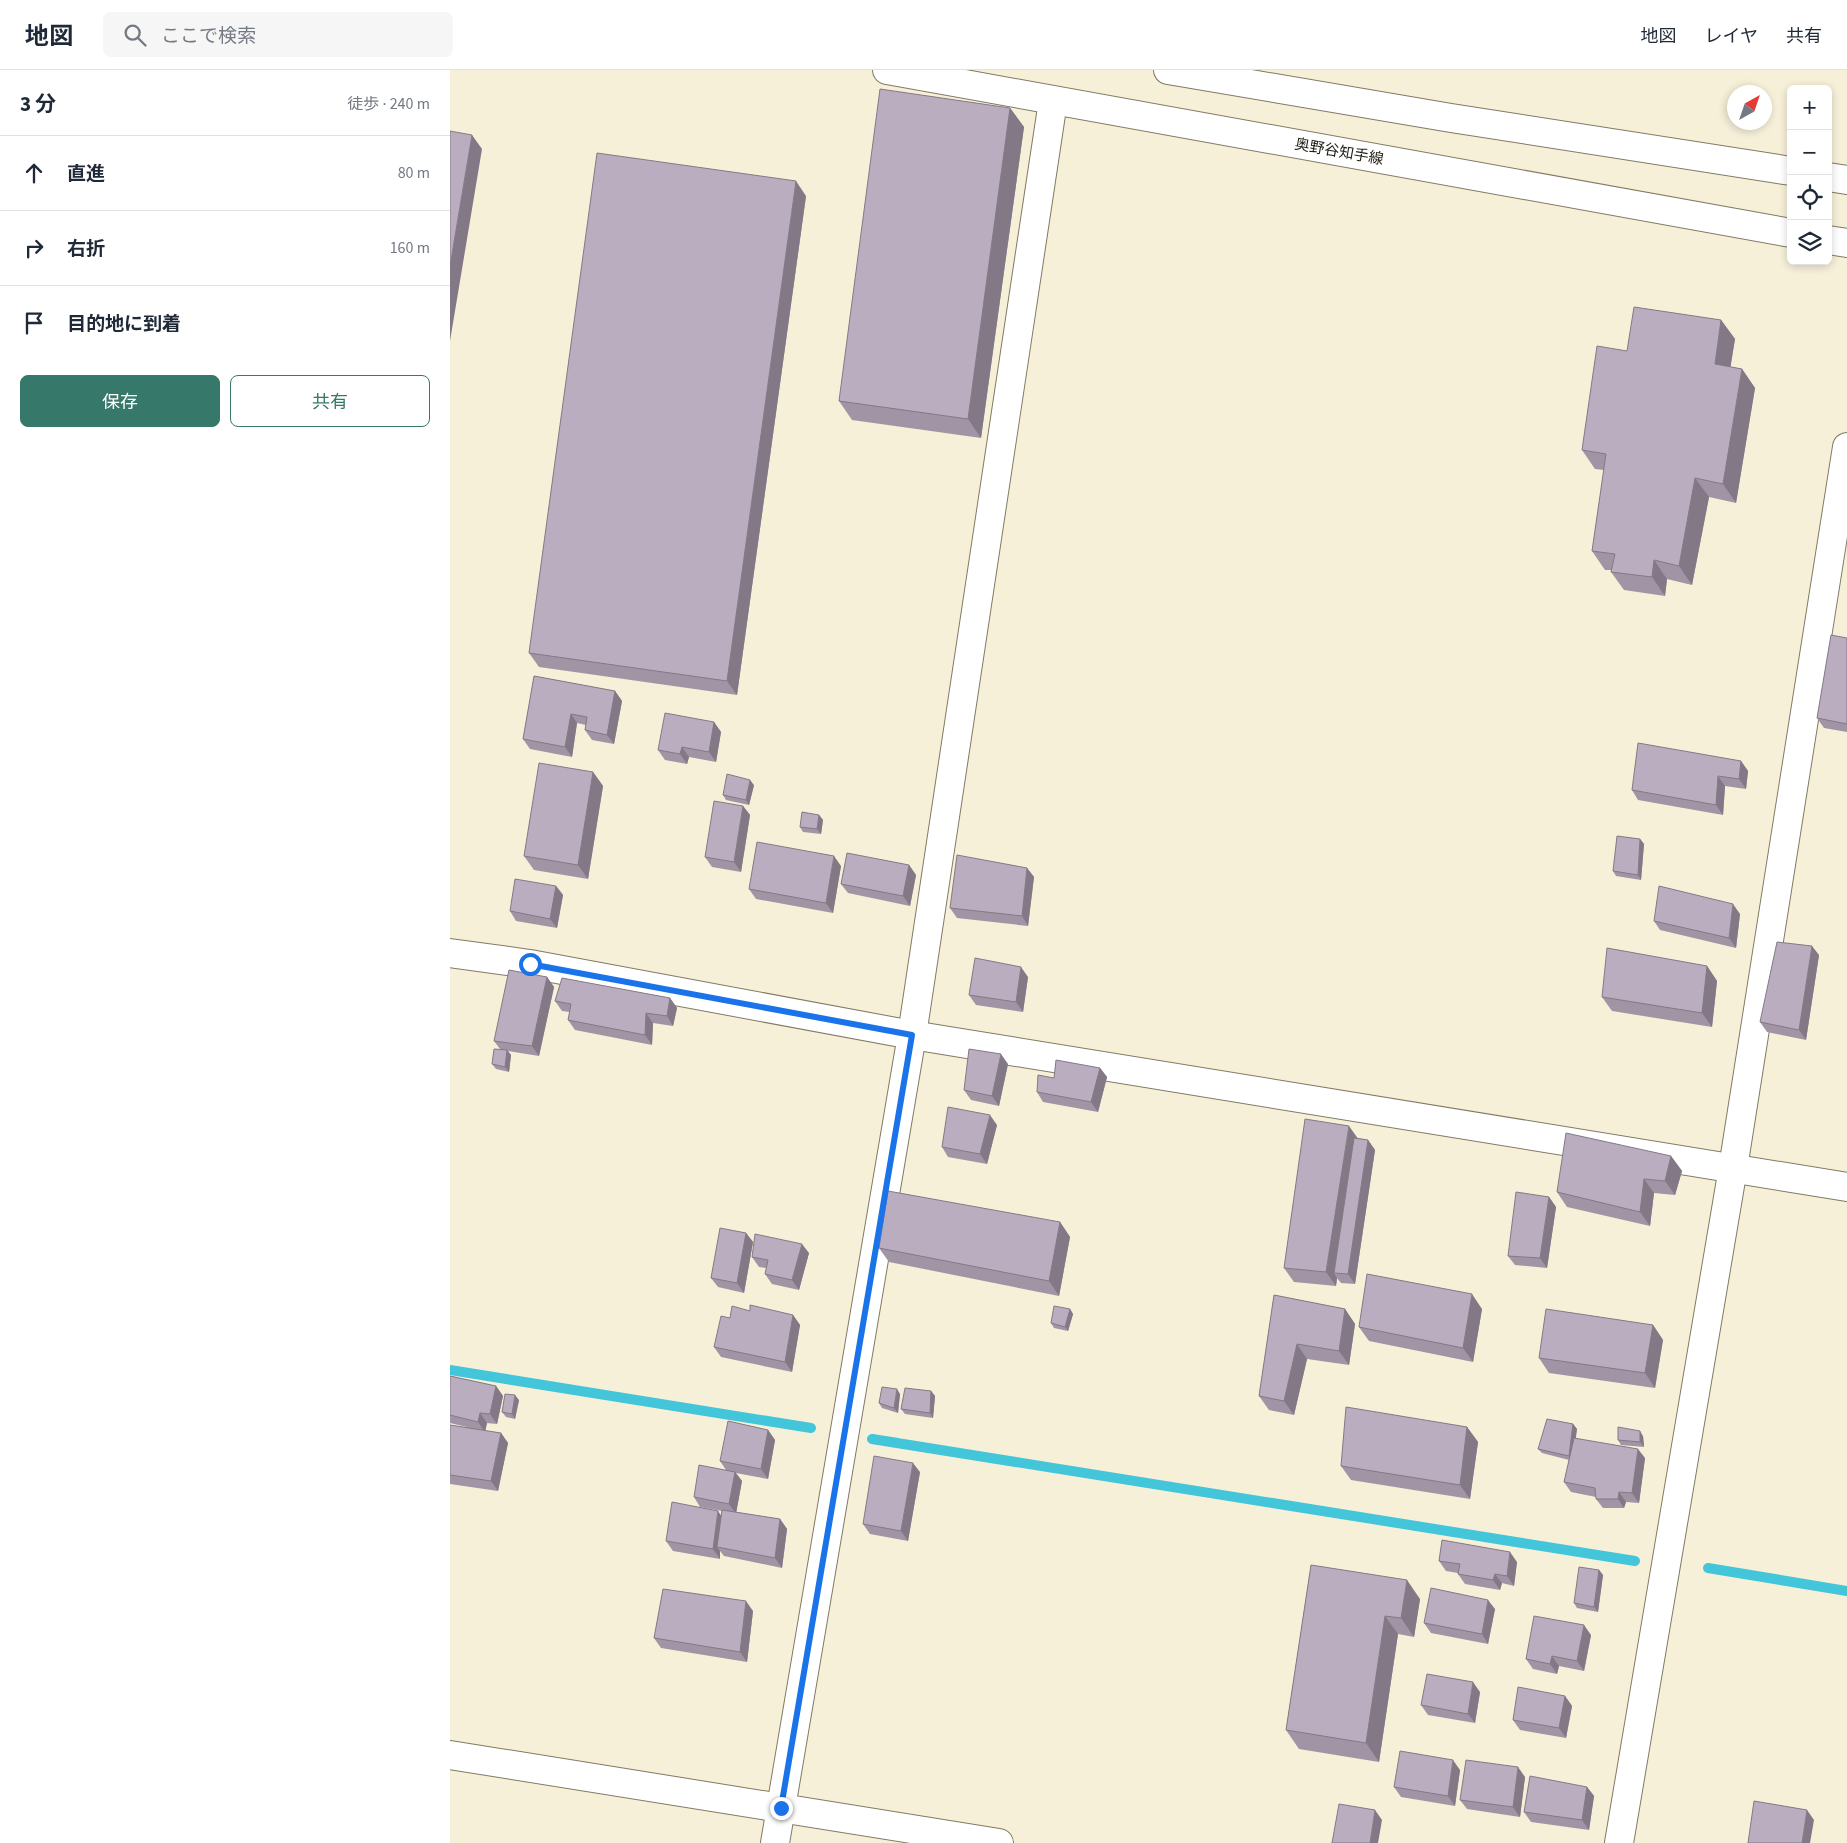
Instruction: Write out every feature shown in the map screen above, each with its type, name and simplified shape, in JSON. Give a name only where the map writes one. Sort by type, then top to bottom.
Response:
[{"type":"street","name":"奥野谷知手線","points":[[887,70],[1787,232]]},
{"type":"street","points":[[1168,70],[1451,118],[1787,170]]},
{"type":"street","points":[[775,1843],[912,1035],[1053,101]]},
{"type":"street","points":[[1832,178],[1847,180]]},
{"type":"street","points":[[1832,241],[1847,243]]},
{"type":"street","points":[[1619,1843],[1733,1168],[1847,447]]},
{"type":"street","points":[[450,953],[530,964],[912,1035],[1847,1187]]},
{"type":"street","points":[[450,1755],[999,1843]]},
{"type":"building","points":[[880,89],[1010,108],[968,419],[839,401]]},
{"type":"building","points":[[450,131],[472,135],[450,266]]},
{"type":"building","points":[[597,153],[796,181],[727,681],[529,653]]},
{"type":"building","points":[[1634,307],[1721,320],[1715,364],[1742,369],[1723,484],[1695,478],[1679,566],[1654,560],[1652,577],[1611,572],[1615,554],[1592,551],[1606,454],[1582,450],[1597,346],[1627,351]]},
{"type":"building","points":[[1831,635],[1847,638],[1847,724],[1817,718]]},
{"type":"building","points":[[534,676],[615,691],[607,735],[585,730],[587,717],[571,714],[565,747],[523,739]]},
{"type":"building","points":[[665,713],[714,722],[709,752],[682,747],[680,754],[658,750]]},
{"type":"building","points":[[1638,743],[1741,761],[1739,779],[1718,776],[1716,805],[1632,790]]},
{"type":"building","points":[[539,763],[593,772],[578,865],[524,856]]},
{"type":"building","points":[[727,774],[750,780],[746,800],[723,795]]},
{"type":"building","points":[[714,801],[743,806],[734,862],[705,857]]},
{"type":"building","points":[[802,812],[819,815],[817,829],[800,827]]},
{"type":"building","points":[[1617,836],[1640,839],[1638,875],[1613,871]]},
{"type":"building","points":[[757,842],[834,856],[826,903],[749,889]]},
{"type":"building","points":[[847,853],[909,865],[903,896],[841,884]]},
{"type":"building","points":[[957,855],[1027,868],[1022,916],[950,908]]},
{"type":"building","points":[[515,879],[556,886],[550,919],[510,911]]},
{"type":"building","points":[[1659,886],[1733,904],[1729,938],[1654,921]]},
{"type":"building","points":[[1777,942],[1812,946],[1799,1030],[1760,1022]]},
{"type":"building","points":[[1607,948],[1707,966],[1702,1013],[1602,997]]},
{"type":"building","points":[[975,958],[1021,967],[1016,1002],[969,995]]},
{"type":"building","points":[[509,970],[547,977],[532,1046],[494,1041]]},
{"type":"building","points":[[562,978],[670,998],[667,1016],[646,1013],[645,1035],[568,1020],[571,1004],[555,1001]]},
{"type":"building","points":[[494,1049],[507,1050],[505,1067],[492,1064]]},
{"type":"building","points":[[969,1049],[1001,1054],[992,1096],[964,1090]]},
{"type":"building","points":[[1056,1060],[1100,1068],[1091,1102],[1037,1092],[1038,1075],[1054,1078]]},
{"type":"building","points":[[948,1107],[990,1115],[980,1154],[942,1147]]},
{"type":"building","points":[[1305,1119],[1349,1126],[1326,1272],[1284,1268]]},
{"type":"building","points":[[1566,1133],[1671,1156],[1665,1181],[1644,1179],[1640,1212],[1557,1192]]},
{"type":"building","points":[[1354,1138],[1368,1140],[1348,1274],[1334,1273]]},
{"type":"building","points":[[888,1191],[1060,1222],[1049,1281],[879,1248]]},
{"type":"building","points":[[1516,1192],[1549,1197],[1540,1258],[1508,1256]]},
{"type":"building","points":[[720,1228],[746,1233],[737,1283],[711,1278]]},
{"type":"building","points":[[755,1234],[802,1244],[792,1280],[765,1274],[768,1260],[752,1257]]},
{"type":"building","points":[[1367,1274],[1472,1294],[1463,1348],[1359,1327]]},
{"type":"building","points":[[1274,1295],[1345,1309],[1339,1351],[1297,1344],[1284,1401],[1259,1396]]},
{"type":"building","points":[[750,1305],[793,1315],[785,1362],[714,1347],[721,1316],[730,1318],[732,1306],[750,1311]]},
{"type":"building","points":[[1054,1306],[1070,1309],[1065,1327],[1051,1323]]},
{"type":"building","points":[[1546,1309],[1653,1325],[1645,1373],[1539,1358]]},
{"type":"building","points":[[450,1376],[496,1386],[490,1414],[480,1413],[478,1422],[450,1415]]},
{"type":"building","points":[[882,1387],[897,1389],[894,1408],[879,1403]]},
{"type":"building","points":[[905,1388],[931,1391],[930,1413],[901,1409]]},
{"type":"building","points":[[505,1394],[515,1395],[512,1414],[502,1412]]},
{"type":"building","points":[[1346,1407],[1467,1427],[1460,1485],[1341,1466]]},
{"type":"building","points":[[1547,1419],[1573,1424],[1569,1456],[1538,1449]]},
{"type":"building","points":[[728,1421],[768,1430],[761,1469],[720,1461]]},
{"type":"building","points":[[450,1425],[501,1433],[491,1481],[450,1475]]},
{"type":"building","points":[[1618,1427],[1640,1431],[1640,1442],[1618,1440]]},
{"type":"building","points":[[1574,1438],[1638,1449],[1632,1493],[1619,1492],[1618,1499],[1596,1499],[1595,1488],[1564,1482]]},
{"type":"building","points":[[874,1456],[913,1463],[901,1531],[863,1524]]},
{"type":"building","points":[[699,1465],[735,1472],[729,1504],[694,1497]]},
{"type":"building","points":[[672,1502],[718,1511],[713,1549],[666,1541]]},
{"type":"building","points":[[722,1510],[780,1519],[775,1558],[717,1547]]},
{"type":"building","points":[[1442,1540],[1510,1552],[1507,1576],[1495,1574],[1493,1580],[1458,1574],[1460,1564],[1439,1561]]},
{"type":"building","points":[[1311,1565],[1407,1580],[1401,1618],[1385,1616],[1366,1743],[1286,1730]]},
{"type":"building","points":[[1579,1567],[1599,1570],[1594,1607],[1574,1603]]},
{"type":"building","points":[[1431,1588],[1488,1600],[1482,1634],[1424,1623]]},
{"type":"building","points":[[663,1589],[746,1601],[740,1652],[654,1638]]},
{"type":"building","points":[[1534,1616],[1584,1625],[1577,1661],[1552,1656],[1550,1664],[1526,1659]]},
{"type":"building","points":[[1427,1674],[1473,1682],[1468,1714],[1421,1705]]},
{"type":"building","points":[[1518,1687],[1565,1696],[1559,1728],[1513,1720]]},
{"type":"building","points":[[1400,1751],[1453,1760],[1448,1796],[1394,1787]]},
{"type":"building","points":[[1466,1760],[1518,1767],[1513,1807],[1460,1800]]},
{"type":"building","points":[[1530,1776],[1587,1787],[1582,1820],[1524,1812]]},
{"type":"building","points":[[1754,1801],[1807,1810],[1802,1843],[1748,1843]]},
{"type":"building","points":[[1339,1804],[1375,1810],[1370,1843],[1332,1843]]},
{"type":"waterway","points":[[450,1370],[811,1428]]},
{"type":"waterway","points":[[898,1443],[872,1439],[1635,1561]]},
{"type":"waterway","points":[[1708,1568],[1847,1591]]},
{"type":"route","points":[[530,964],[912,1035],[781,1808]]}]
